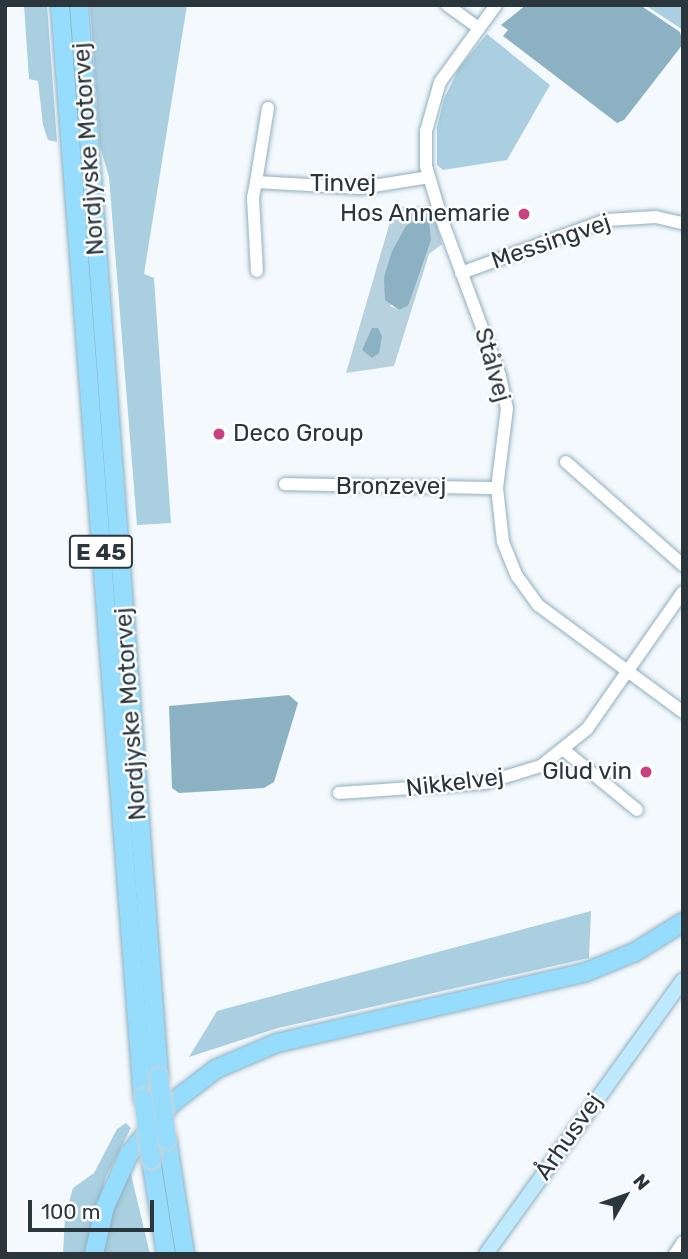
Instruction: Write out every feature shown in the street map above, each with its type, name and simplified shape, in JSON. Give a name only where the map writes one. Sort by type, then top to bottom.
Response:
[{"type":"highway","name":"Nordjyske Motorvej","points":[[60,5],[143,1098],[166,1254]]},
{"type":"highway","name":"Nordjyske Motorvej","points":[[79,5],[159,1077],[185,1254]]},
{"type":"highway","points":[[94,1254],[104,1207],[129,1154],[173,1102],[216,1069],[277,1043],[586,972],[635,952],[683,922]]},
{"type":"main road","name":"Århusvej","points":[[652,1020],[683,970]]},
{"type":"main road","name":"Århusvej","points":[[486,1254],[683,980]]},
{"type":"street","points":[[447,5],[477,27]]},
{"type":"street","name":"Stålvej","points":[[496,5],[449,66],[431,105],[426,131],[429,177],[461,273],[500,376],[507,408],[497,488],[500,530],[517,576],[538,605],[683,712]]},
{"type":"street","points":[[257,271],[253,198],[268,108]]},
{"type":"street","name":"Tinvej","points":[[256,182],[361,188],[429,177]]},
{"type":"street","name":"Messingvej","points":[[461,273],[607,220],[656,217],[683,223]]},
{"type":"street","points":[[565,462],[683,565]]},
{"type":"street","name":"Bronzevej","points":[[285,484],[497,488]]},
{"type":"street","points":[[626,672],[683,592]]},
{"type":"street","name":"Nikkelvej","points":[[339,793],[485,783],[541,766],[565,751],[587,729],[626,672]]},
{"type":"street","points":[[565,751],[637,810]]},
{"type":"street","points":[[675,1254],[683,1242]]},
{"type":"shaded area","points":[[24,5],[47,5],[57,142],[48,140],[43,125],[38,81],[29,79]]},
{"type":"shaded area","points":[[90,5],[187,5],[144,274],[154,278],[171,523],[137,525],[109,177],[100,146]]},
{"type":"shaded area","points":[[526,5],[640,5],[680,32],[683,44],[624,120],[617,123],[503,36],[508,30],[501,25]]},
{"type":"shaded area","points":[[645,5],[683,5],[683,30]]},
{"type":"shaded area","points":[[487,34],[550,85],[507,160],[443,170],[437,165],[437,127],[444,99],[459,68]]},
{"type":"shaded area","points":[[431,205],[442,244],[429,254],[394,366],[346,373],[392,215],[402,207]],"holes":[[[415,281],[408,306],[399,310],[390,306]]]},
{"type":"shaded area","points":[[421,215],[429,220],[431,240],[408,306],[399,310],[385,300],[384,277],[392,251],[406,226]]},
{"type":"shaded area","points":[[372,328],[378,328],[382,336],[379,353],[372,358],[362,350]]},
{"type":"shaded area","points":[[289,695],[298,703],[274,782],[264,788],[179,793],[172,788],[169,706]]},
{"type":"shaded area","points":[[591,911],[589,958],[278,1028],[189,1057],[217,1011]]},
{"type":"shaded area","points":[[126,1123],[131,1128],[106,1177],[84,1254],[63,1254],[65,1217],[73,1188],[94,1173],[117,1129]]},
{"type":"shaded area","points":[[130,1170],[150,1254],[103,1254],[108,1223]]},
{"type":"place","name":"Hos Annemarie","points":[[524,214]]},
{"type":"place","name":"Deco Group","points":[[219,434]]},
{"type":"place","name":"Glud vin","points":[[646,772]]}]
